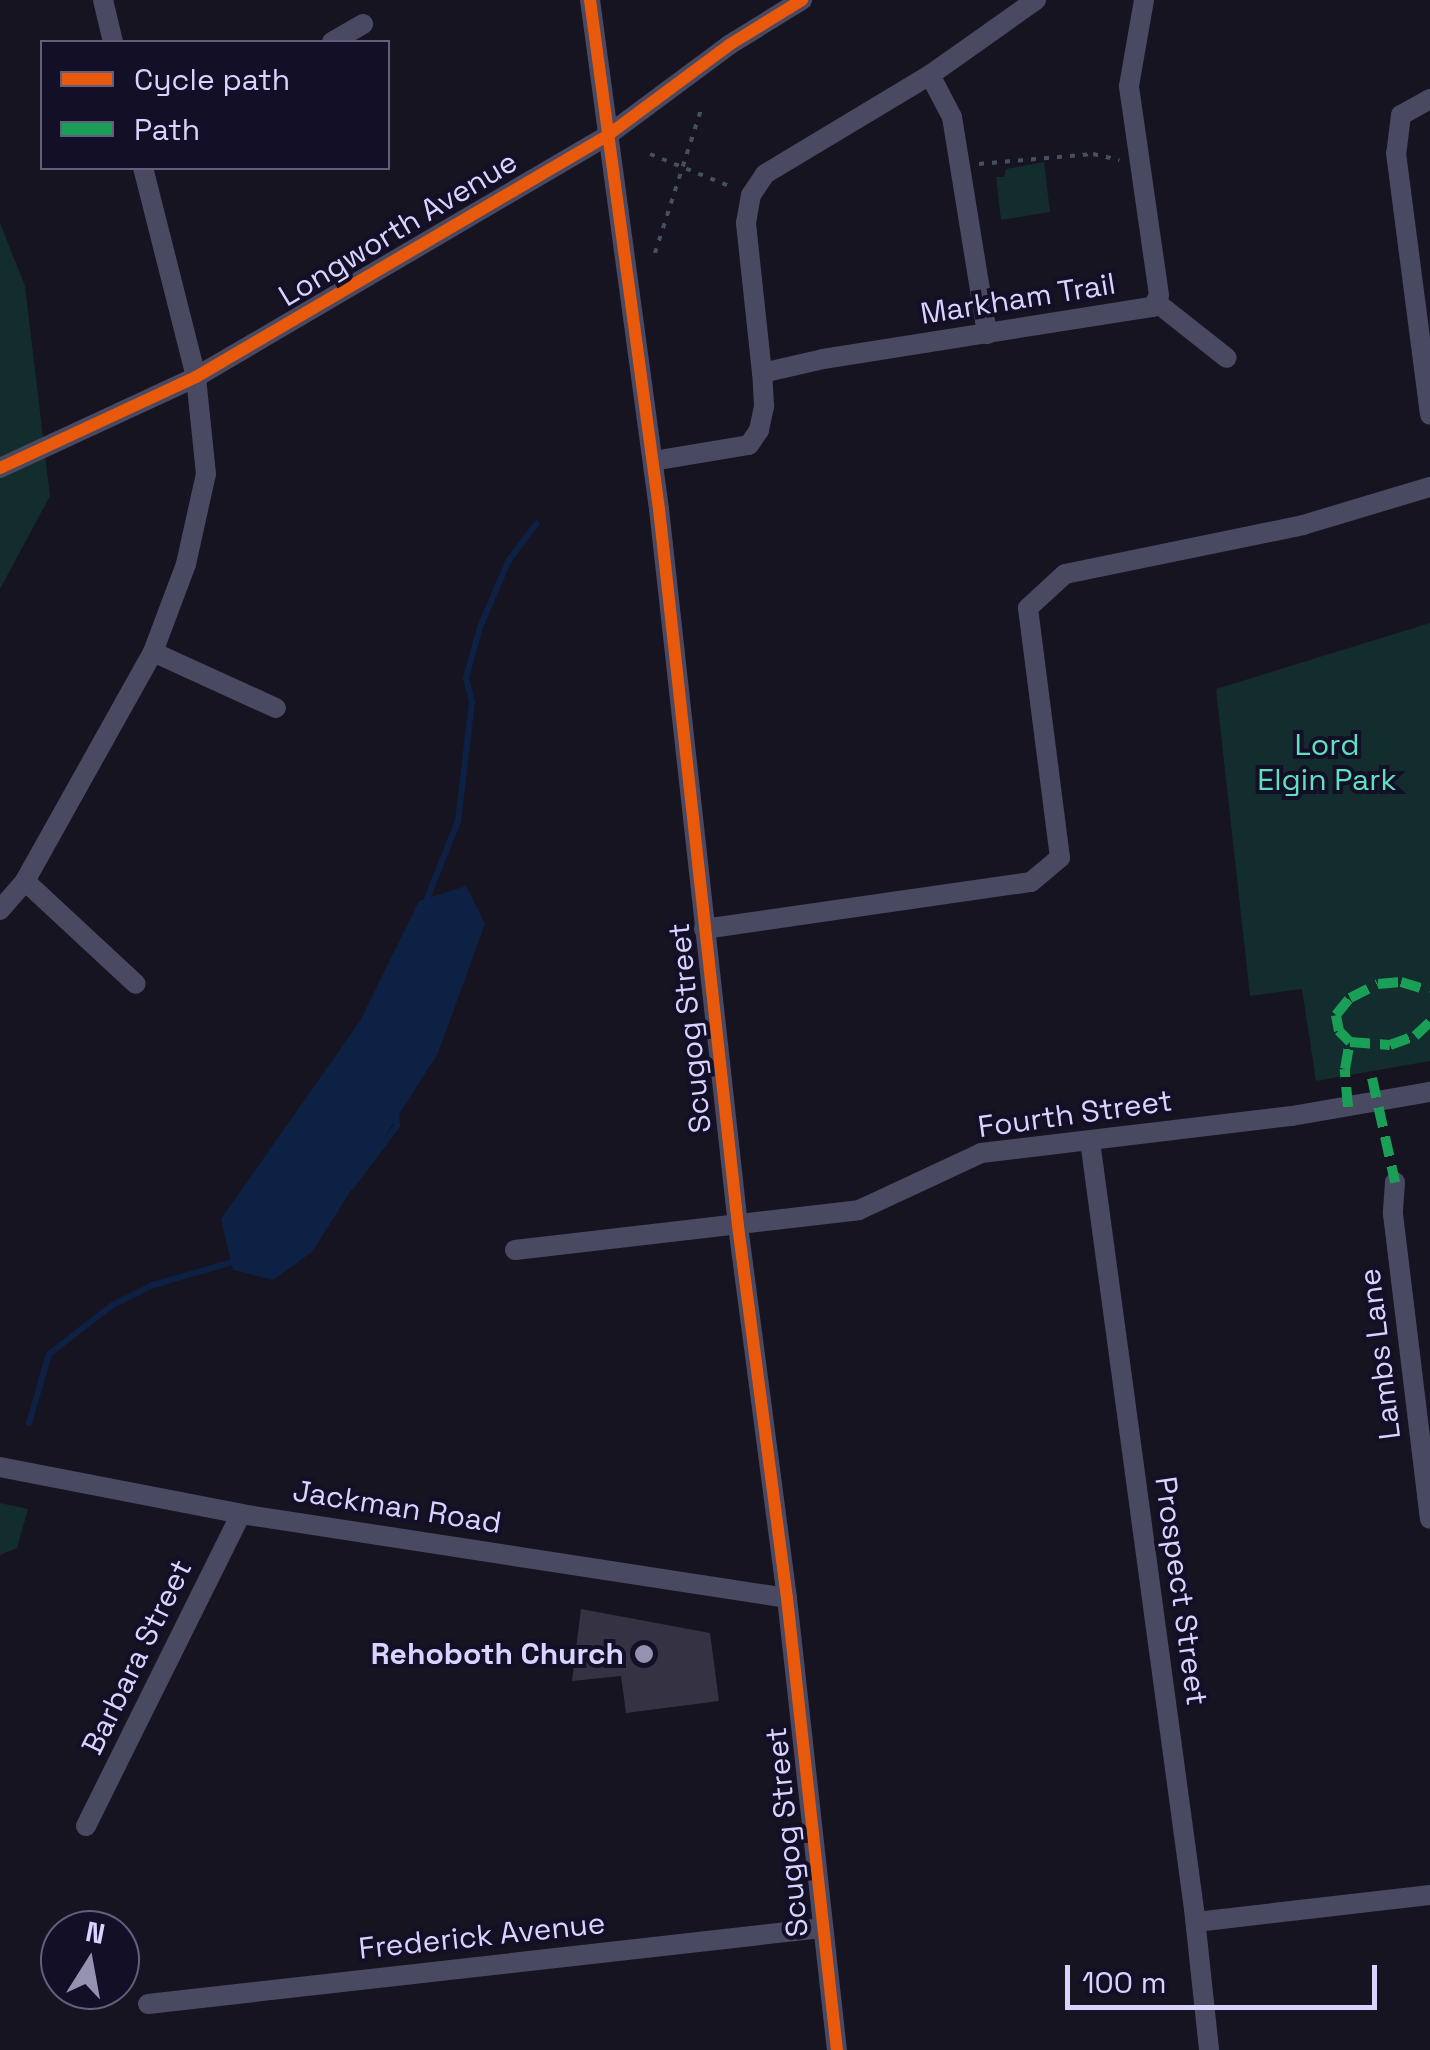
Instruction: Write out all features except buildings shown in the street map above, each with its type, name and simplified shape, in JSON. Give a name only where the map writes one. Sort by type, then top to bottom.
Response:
[{"type":"street","points":[[103,0],[113,40]]},
{"type":"street","name":"Scugog Street","points":[[590,0],[653,461],[738,1226],[786,1598],[837,2050]]},
{"type":"street","name":"Longworth Avenue","points":[[0,468],[196,378],[608,135],[728,45],[802,0]]},
{"type":"street","points":[[653,461],[748,445],[758,430],[764,406],[746,223],[751,195],[765,174],[930,76],[1036,0]]},
{"type":"street","name":"Markham Trail","points":[[762,373],[1153,307],[1159,295],[1129,86],[1144,0]]},
{"type":"street","points":[[335,40],[362,24]]},
{"type":"street","points":[[930,76],[952,116],[986,334]]},
{"type":"street","points":[[1430,99],[1401,115],[1396,153],[1430,415]]},
{"type":"street","points":[[0,910],[25,881],[153,652],[186,564],[206,474],[196,378],[144,170]]},
{"type":"street","points":[[1156,302],[1227,358]]},
{"type":"street","points":[[704,929],[1031,882],[1060,858],[1028,608],[1065,574],[1303,525],[1430,488]]},
{"type":"street","points":[[153,652],[276,708]]},
{"type":"street","points":[[25,881],[136,984]]},
{"type":"street","name":"Fourth Street","points":[[515,1250],[858,1210],[981,1153],[1292,1116],[1430,1092]]},
{"type":"street","name":"Prospect Street","points":[[1090,1141],[1196,1922],[1208,2050]]},
{"type":"street","name":"Lambs Lane","points":[[1396,1182],[1393,1214],[1430,1518]]},
{"type":"street","name":"Jackman Road","points":[[0,1468],[241,1514],[786,1598]]},
{"type":"street","name":"Barbara Street","points":[[86,1826],[241,1514]]},
{"type":"street","points":[[1196,1922],[1430,1895]]},
{"type":"street","name":"Frederick Avenue","points":[[148,2004],[822,1928]]},
{"type":"path","points":[[655,253],[700,110]]},
{"type":"path","points":[[650,154],[751,195]]},
{"type":"path","points":[[960,166],[1093,154],[1140,164]]},
{"type":"green space","points":[[1044,162],[1050,212],[1001,220],[996,177],[1004,177],[1006,169]]},
{"type":"green space","points":[[0,223],[25,286],[50,496],[0,589]]},
{"type":"green space","name":"Lord Elgin Park","points":[[1430,623],[1430,1061],[1316,1081],[1302,989],[1250,996],[1216,689]]},
{"type":"green space","points":[[0,1503],[28,1509],[17,1548],[0,1555]]},
{"type":"water","points":[[466,886],[485,924],[438,1053],[312,1252],[273,1280],[233,1270],[221,1219],[360,1021],[419,901]]},
{"type":"waterway","points":[[424,906],[458,821],[472,702],[466,678],[480,627],[509,560],[537,523]]},
{"type":"waterway","points":[[351,1187],[397,1126],[396,1110]]},
{"type":"waterway","points":[[29,1423],[49,1354],[111,1306],[153,1285],[236,1261]]},
{"type":"marked path","points":[[1350,1042],[1339,1031],[1336,1015],[1350,998],[1378,984],[1401,982],[1430,991]]},
{"type":"marked path","points":[[1348,1107],[1345,1069],[1350,1042],[1390,1045],[1415,1036],[1430,1022]]},
{"type":"marked path","points":[[1372,1078],[1395,1182]]},
{"type":"cycle path","points":[[590,0],[659,509],[738,1226],[787,1598],[837,2050]]},
{"type":"cycle path","points":[[0,468],[196,377],[608,135],[729,45],[802,0]]},
{"type":"place","name":"Rehoboth Church","points":[[644,1654]]}]
